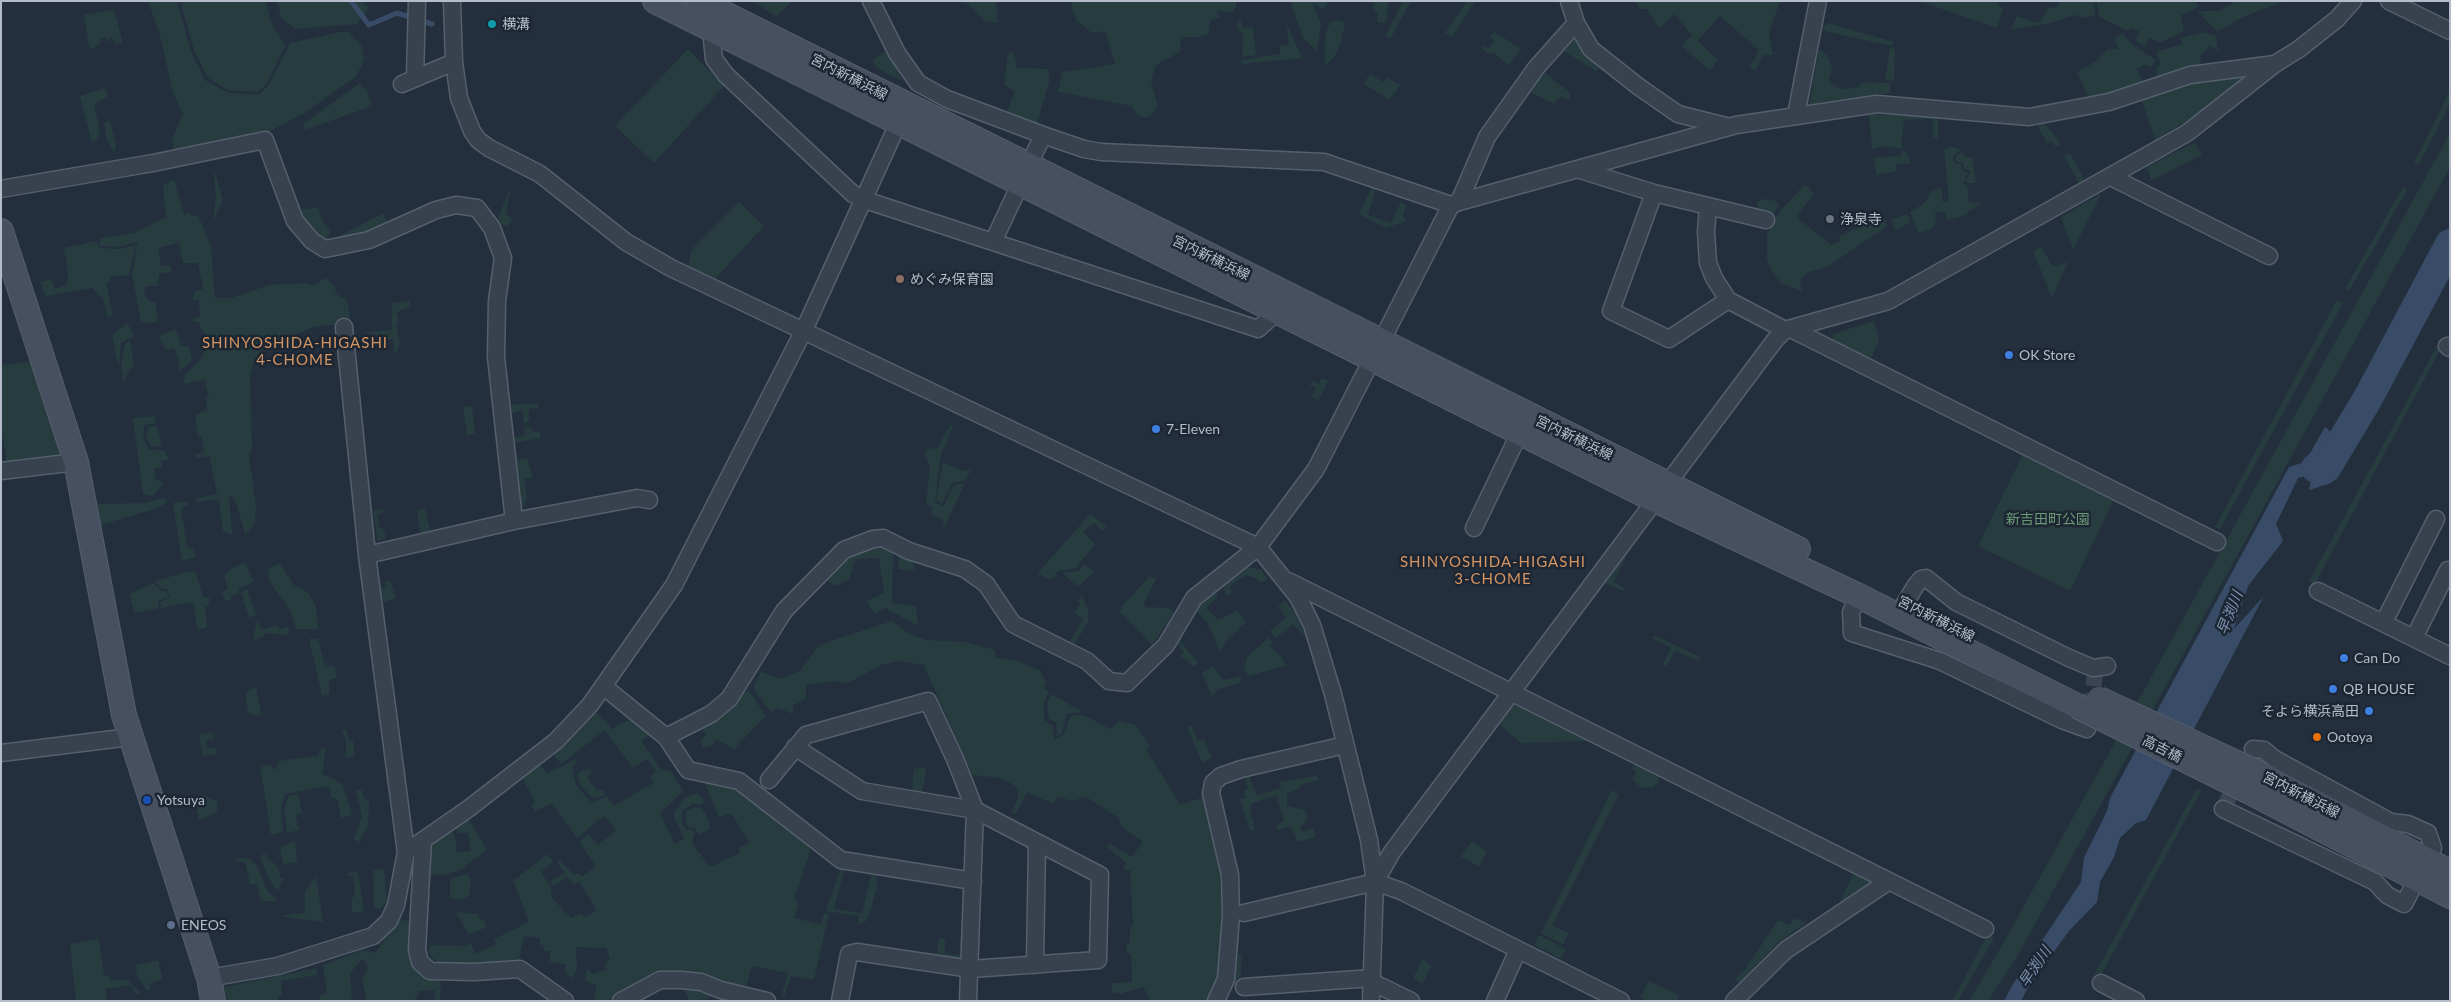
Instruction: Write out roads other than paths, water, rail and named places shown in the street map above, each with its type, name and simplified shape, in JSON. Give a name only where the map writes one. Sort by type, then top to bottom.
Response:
[{"type":"street","points":[[452,1],[454,62],[463,110],[478,140],[488,148],[540,174],[626,242],[671,268],[1258,547],[1286,580],[1298,598],[1318,637],[1369,840],[1375,882],[1371,1001]]},
{"type":"street","name":"宮内新横浜線","points":[[655,1],[711,30],[903,114]]},
{"type":"street","name":"宮内新横浜線","points":[[699,1],[903,114],[1661,492],[1860,596],[2092,682]]},
{"type":"street","points":[[871,1],[897,53],[918,83],[947,100],[1043,135],[1084,149],[1101,152],[1324,162],[1455,203],[1728,126],[1877,104],[2029,117],[2109,102],[2190,75],[2275,64]]},
{"type":"street","points":[[1569,1],[1576,23],[1591,49],[1639,87],[1678,114],[1728,126]]},
{"type":"street","points":[[1796,115],[1818,1]]},
{"type":"street","points":[[1375,882],[1392,852],[1775,340],[1788,330],[1888,301],[2187,133],[2275,64],[2299,49],[2322,31],[2342,14],[2352,1]]},
{"type":"street","points":[[2389,1],[2450,31]]},
{"type":"street","points":[[417,5],[417,31],[408,80],[454,62]]},
{"type":"street","points":[[666,737],[711,714],[729,699],[784,611],[844,550],[873,539],[883,538],[909,551],[965,568],[986,584],[1013,624],[1087,661],[1109,681],[1127,683],[1166,645],[1194,598],[1258,547],[1316,470],[1455,203],[1487,137],[1536,68],[1576,23]]},
{"type":"street","points":[[711,30],[714,59],[726,75],[853,194],[862,199],[1258,329],[1278,311]]},
{"type":"street","points":[[406,852],[468,809],[556,741],[590,706],[674,585],[804,330],[862,199],[903,114]]},
{"type":"street","points":[[993,242],[1043,135]]},
{"type":"street","points":[[1,189],[153,163],[265,140],[295,221],[312,241],[325,249],[369,240],[436,210],[456,205],[477,208],[492,228],[503,258],[497,301],[496,357],[514,521]]},
{"type":"street","points":[[1577,169],[1654,193],[1766,220]]},
{"type":"street","name":"宮内新横浜線","points":[[1024,175],[1278,311],[1378,350],[1520,432],[1661,492],[1905,603],[2092,682]]},
{"type":"street","points":[[2111,177],[2269,256]]},
{"type":"street","points":[[1654,193],[1611,311],[1669,339],[1728,300]]},
{"type":"street","points":[[1708,207],[1706,232],[1708,264],[1728,300],[2217,542]]},
{"type":"street","points":[[1,231],[76,462],[103,609],[130,737],[209,978],[213,1001]]},
{"type":"street","points":[[209,978],[278,966],[373,936],[389,921],[396,905],[406,852],[367,555],[344,327]]},
{"type":"street","points":[[1474,528],[1520,432]]},
{"type":"street","points":[[1,471],[76,462]]},
{"type":"street","points":[[367,555],[514,521],[637,498],[649,500]]},
{"type":"street","points":[[2384,622],[2436,519]]},
{"type":"street","points":[[2414,638],[2448,570]]},
{"type":"street","points":[[1905,603],[1921,579],[1926,578],[1956,602],[2092,682]]},
{"type":"street","points":[[1286,580],[1985,929]]},
{"type":"street","points":[[2318,591],[2450,656]]},
{"type":"street","points":[[1860,596],[1851,612],[1852,633],[1940,661],[2062,720],[2087,729]]},
{"type":"street","name":"高吉橋","points":[[2092,682],[2252,782]]},
{"type":"street","points":[[603,686],[666,737],[688,770],[739,781],[841,860],[973,881]]},
{"type":"street","points":[[768,780],[806,735],[928,701],[956,759],[975,810],[971,969],[968,1001]]},
{"type":"street","points":[[1,753],[130,737]]},
{"type":"street","points":[[1216,1001],[1226,979],[1230,915],[1230,875],[1211,793],[1213,783],[1220,776],[1241,769],[1345,745]]},
{"type":"street","points":[[795,748],[862,791],[975,810],[1100,875],[1098,960],[971,969],[857,952],[849,954],[840,1001]]},
{"type":"street","points":[[2223,809],[2375,882],[2387,895],[2404,904],[2433,848],[2428,833],[2408,824],[2391,822],[2275,759],[2264,750],[2253,749]]},
{"type":"street","name":"宮内新横浜線","points":[[2252,782],[2422,870],[2450,896]]},
{"type":"street","points":[[423,840],[417,950],[420,962],[430,971],[474,976],[520,970],[554,996]]},
{"type":"street","points":[[1035,965],[1036,843]]},
{"type":"street","name":"宮内新横浜線","points":[[2422,870],[2450,872]]},
{"type":"street","points":[[1734,1001],[1786,950],[1889,881]]},
{"type":"street","points":[[1244,914],[1375,882],[1401,891],[1621,1001]]},
{"type":"street","points":[[1495,1001],[1518,950]]},
{"type":"street","points":[[621,1001],[660,980],[701,982],[720,990],[767,1001]]},
{"type":"street","points":[[1244,987],[1372,980],[1411,1001]]},
{"type":"street","points":[[2101,983],[2136,1001]]},
{"type":"water","points":[[2325,427],[2348,447],[2331,483],[2309,490],[2312,475],[2298,478],[2276,524],[2283,541],[2248,586],[2234,629],[2264,596],[2146,820],[2136,823],[2120,838],[2114,857],[2100,882],[2097,902],[2069,931],[2028,987],[2021,1001],[2004,1001],[2013,984],[2081,882],[2084,858],[2107,811],[2110,798],[2289,467],[2305,462]]},
{"type":"waterway","points":[[351,1],[369,25],[397,13],[432,24]]},
{"type":"waterway","name":"早渕川","points":[[2316,468],[2326,468],[2368,398],[2450,244]]},
{"type":"tunnel","points":[[2090,710],[2095,675]]},
{"type":"tunnel","points":[[2223,809],[2240,775]]},
{"type":"place","name":"横溝","points":[[492,24]]},
{"type":"place","name":"浄泉寺","points":[[1830,219]]},
{"type":"place","name":"めぐみ保育園","points":[[900,279]]},
{"type":"place","name":"OK Store","points":[[2009,355]]},
{"type":"place","name":"7-Eleven","points":[[1156,429]]},
{"type":"place","name":"Can Do","points":[[2344,658]]},
{"type":"place","name":"QB HOUSE","points":[[2333,689]]},
{"type":"place","name":"そよら横浜高田","points":[[2369,711]]},
{"type":"place","name":"Ootoya","points":[[2317,737]]},
{"type":"place","name":"Yotsuya","points":[[147,800]]},
{"type":"place","name":"ENEOS","points":[[171,925]]},
{"type":"district","name":"SHINYOSHIDA-HIGASHI 4-CHOME","points":[[295,352]]},
{"type":"district","name":"SHINYOSHIDA-HIGASHI 3-CHOME","points":[[1493,570]]},
{"type":"park label","name":"新吉田町公園","points":[[2048,519]]}]
